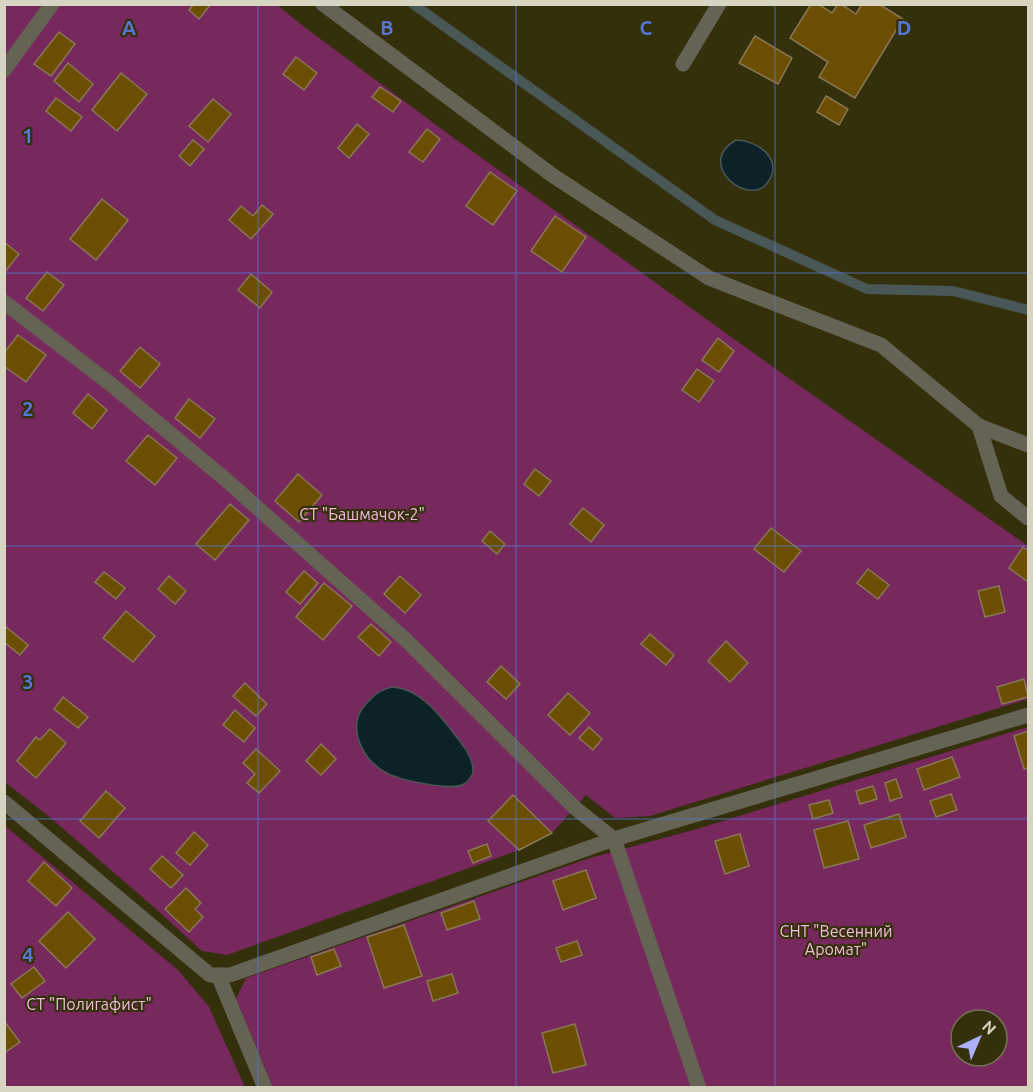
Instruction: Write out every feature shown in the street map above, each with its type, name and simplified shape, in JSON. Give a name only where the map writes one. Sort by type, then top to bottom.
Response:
[{"type":"street","points":[[4,70],[52,4]]},
{"type":"street","points":[[323,4],[552,176],[709,278],[881,345],[978,426],[1029,445]]},
{"type":"street","points":[[683,64],[719,4]]},
{"type":"street","points":[[4,302],[113,386],[225,479],[406,640],[575,808],[614,839],[699,1088]]},
{"type":"street","points":[[978,426],[1001,496],[1029,518]]},
{"type":"street","points":[[4,802],[210,975],[230,975],[614,839],[1029,715]]},
{"type":"street","points":[[218,975],[265,1088]]},
{"type":"green space","name":"СТ \"Башмачок-2\"","points":[[4,5],[277,5],[451,136],[780,372],[1028,546],[1028,699],[650,816],[615,818],[586,795],[552,833],[519,850],[227,955],[202,951],[52,819],[5,782]]},
{"type":"green space","name":"СНТ \"Весенний Аромат\"","points":[[1028,727],[1028,1087],[273,1087],[236,999],[246,978],[590,858],[697,829]]},
{"type":"green space","name":"СТ \"Полигафист\"","points":[[4,825],[178,970],[209,1007],[245,1087],[5,1087]]},
{"type":"water","points":[[736,140],[760,147],[770,159],[773,166],[772,174],[768,182],[760,189],[750,190],[739,187],[723,171],[721,160],[725,150]]},
{"type":"water","points":[[393,687],[421,698],[443,719],[462,744],[470,758],[473,773],[461,786],[432,785],[397,777],[378,767],[363,750],[358,738],[358,716],[375,695]]},
{"type":"building","points":[[194,4],[211,4],[199,19],[189,10]]},
{"type":"building","points":[[811,4],[818,4],[832,13],[838,4],[841,4],[856,14],[862,4],[879,4],[903,19],[855,98],[819,77],[828,62],[790,38]]},
{"type":"building","points":[[59,32],[75,44],[51,76],[34,64]]},
{"type":"building","points":[[755,36],[792,58],[778,84],[739,63]]},
{"type":"building","points":[[296,57],[317,73],[304,90],[283,74]]},
{"type":"building","points":[[68,63],[93,84],[79,102],[54,81]]},
{"type":"building","points":[[121,73],[147,94],[117,131],[92,110]]},
{"type":"building","points":[[380,87],[401,101],[393,112],[372,97]]},
{"type":"building","points":[[826,96],[848,109],[839,125],[817,112]]},
{"type":"building","points":[[56,98],[82,117],[71,131],[46,111]]},
{"type":"building","points":[[213,99],[231,114],[208,142],[189,126]]},
{"type":"building","points":[[357,124],[369,134],[349,158],[338,148]]},
{"type":"building","points":[[427,129],[440,139],[423,162],[409,152]]},
{"type":"building","points":[[193,140],[204,149],[190,166],[179,156]]},
{"type":"building","points":[[490,172],[517,191],[493,225],[466,206]]},
{"type":"building","points":[[102,199],[128,220],[96,260],[70,239]]},
{"type":"building","points":[[262,205],[273,214],[251,239],[229,220],[241,206],[253,216]]},
{"type":"building","points":[[555,216],[586,237],[562,272],[531,251]]},
{"type":"building","points":[[4,242],[19,254],[4,273]]},
{"type":"building","points":[[47,272],[64,285],[43,311],[26,298]]},
{"type":"building","points":[[251,274],[272,292],[260,308],[238,290]]},
{"type":"building","points":[[18,335],[46,355],[26,382],[4,366],[4,353]]},
{"type":"building","points":[[718,338],[734,351],[719,372],[702,360]]},
{"type":"building","points":[[140,347],[160,364],[140,388],[120,371]]},
{"type":"building","points":[[697,369],[714,381],[699,402],[682,390]]},
{"type":"building","points":[[88,394],[107,410],[92,429],[73,413]]},
{"type":"building","points":[[189,399],[215,419],[200,438],[175,418]]},
{"type":"building","points":[[148,435],[177,458],[155,485],[126,461]]},
{"type":"building","points":[[535,469],[551,481],[539,496],[524,484]]},
{"type":"building","points":[[298,474],[322,495],[299,522],[275,501]]},
{"type":"building","points":[[230,504],[249,520],[215,560],[196,544]]},
{"type":"building","points":[[583,508],[604,525],[591,542],[570,524]]},
{"type":"building","points":[[771,528],[801,551],[784,572],[754,549]]},
{"type":"building","points":[[490,531],[505,544],[497,554],[482,541]]},
{"type":"building","points":[[1023,547],[1028,551],[1028,582],[1009,568]]},
{"type":"building","points":[[868,569],[889,585],[878,599],[857,583]]},
{"type":"building","points":[[304,571],[318,583],[300,604],[286,592]]},
{"type":"building","points":[[104,572],[125,588],[116,599],[95,582]]},
{"type":"building","points":[[169,576],[186,591],[175,604],[158,589]]},
{"type":"building","points":[[400,576],[421,595],[405,613],[384,594]]},
{"type":"building","points":[[324,583],[352,606],[323,640],[296,617]]},
{"type":"building","points":[[999,586],[1005,612],[985,617],[978,591]]},
{"type":"building","points":[[126,611],[155,636],[133,662],[103,638]]},
{"type":"building","points":[[371,624],[391,642],[379,656],[358,637]]},
{"type":"building","points":[[5,626],[28,645],[20,655],[4,642]]},
{"type":"building","points":[[650,634],[674,655],[666,665],[641,644]]},
{"type":"building","points":[[726,641],[748,663],[730,682],[708,661]]},
{"type":"building","points":[[501,666],[520,684],[506,699],[487,682]]},
{"type":"building","points":[[1024,679],[1028,697],[1002,704],[997,687]]},
{"type":"building","points":[[245,683],[267,704],[256,716],[233,696]]},
{"type":"building","points":[[568,693],[590,713],[570,735],[548,715]]},
{"type":"building","points":[[63,697],[88,717],[78,728],[54,709]]},
{"type":"building","points":[[235,710],[255,728],[244,742],[223,725]]},
{"type":"building","points":[[589,727],[602,739],[593,750],[579,738]]},
{"type":"building","points":[[50,729],[66,743],[36,778],[17,761],[36,737],[40,740]]},
{"type":"building","points":[[1028,731],[1028,768],[1024,769],[1014,736]]},
{"type":"building","points":[[321,744],[336,759],[321,775],[306,761]]},
{"type":"building","points":[[256,749],[280,771],[259,793],[247,783],[255,774],[243,763]]},
{"type":"building","points":[[952,757],[960,777],[924,790],[917,769]]},
{"type":"building","points":[[896,779],[902,797],[890,801],[885,783]]},
{"type":"building","points":[[873,786],[877,799],[860,804],[856,791]]},
{"type":"building","points":[[106,791],[125,808],[99,838],[80,821]]},
{"type":"building","points":[[951,794],[957,810],[936,817],[930,801]]},
{"type":"building","points":[[513,795],[552,833],[519,850],[488,821]]},
{"type":"building","points":[[829,800],[833,813],[813,819],[809,805]]},
{"type":"building","points":[[899,814],[906,837],[871,848],[864,825]]},
{"type":"building","points":[[848,821],[859,859],[824,868],[814,830]]},
{"type":"building","points":[[194,832],[208,845],[190,865],[176,853]]},
{"type":"building","points":[[740,834],[749,866],[725,874],[715,841]]},
{"type":"building","points":[[487,844],[491,856],[473,863],[468,851]]},
{"type":"building","points":[[162,856],[183,875],[171,888],[150,869]]},
{"type":"building","points":[[44,862],[72,888],[56,906],[28,881]]},
{"type":"building","points":[[586,870],[596,898],[563,910],[553,881]]},
{"type":"building","points":[[186,888],[201,903],[195,909],[203,917],[189,932],[165,909]]},
{"type":"building","points":[[474,901],[480,919],[447,930],[441,913]]},
{"type":"building","points":[[68,912],[95,939],[66,968],[39,941]]},
{"type":"building","points":[[404,925],[422,976],[384,988],[367,937]]},
{"type":"building","points":[[577,941],[582,955],[561,962],[556,948]]},
{"type":"building","points":[[334,949],[341,966],[317,975],[311,957]]},
{"type":"building","points":[[34,967],[45,981],[22,998],[11,984]]},
{"type":"building","points":[[452,974],[458,993],[433,1001],[427,981]]},
{"type":"building","points":[[4,1021],[20,1042],[4,1053]]},
{"type":"building","points":[[575,1024],[586,1065],[553,1073],[542,1033]]},
{"type":"waterway","points":[[413,4],[715,220],[867,289],[953,291],[1028,310]]}]
